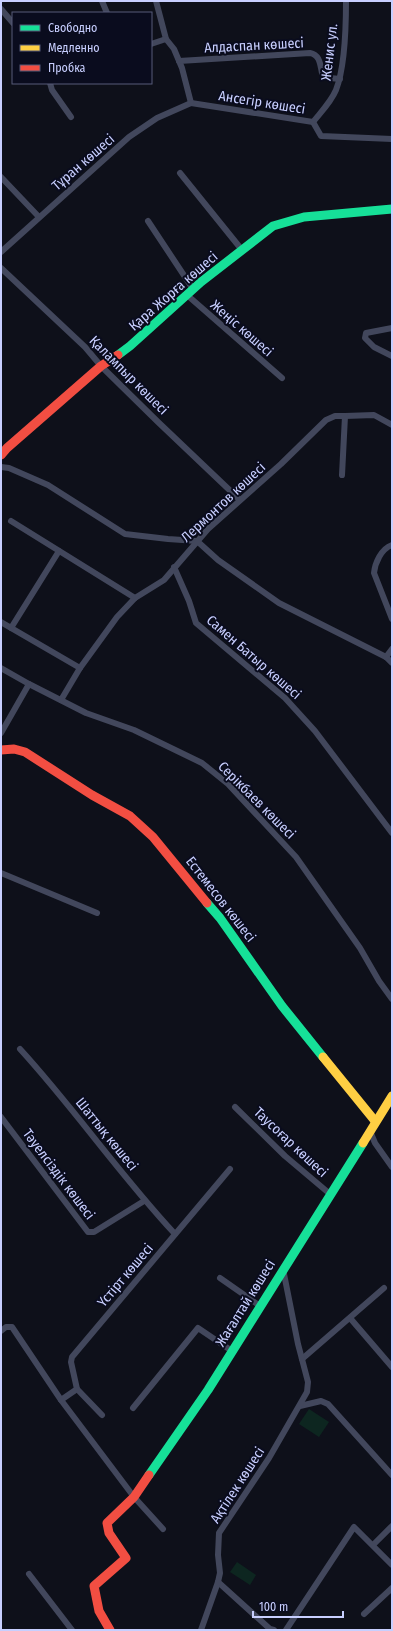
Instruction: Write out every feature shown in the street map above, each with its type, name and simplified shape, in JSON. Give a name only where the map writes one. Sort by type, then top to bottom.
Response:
[{"type":"street","points":[[102,1],[107,12]]},
{"type":"street","points":[[156,1],[166,39],[174,49],[179,61],[191,103]]},
{"type":"street","name":"Женис ул.","points":[[313,122],[336,91],[340,79],[344,43],[346,1]]},
{"type":"street","points":[[1,9],[12,22]]},
{"type":"street","points":[[152,44],[166,39]]},
{"type":"street","name":"Алдаспан көшесі","points":[[179,61],[310,53],[319,58],[322,73],[330,78],[340,79]]},
{"type":"street","points":[[50,84],[52,90],[71,117]]},
{"type":"street","name":"Ансегір көшесі","points":[[191,103],[313,122],[321,136],[392,139]]},
{"type":"street","name":"Тұран көшесі","points":[[1,252],[129,137],[157,118],[191,103]]},
{"type":"street","points":[[180,173],[242,250]]},
{"type":"street","points":[[1,177],[39,217]]},
{"type":"street","name":"Қара Жорға көшесі","points":[[1,455],[4,445],[101,366],[130,346],[190,292],[273,226],[304,217],[392,209]]},
{"type":"street","name":"Жеңіс көшесі","points":[[148,221],[190,292],[282,378]]},
{"type":"street","name":"Қалампыр көшесі","points":[[1,268],[85,347],[101,366],[240,500]]},
{"type":"street","points":[[392,328],[366,333],[364,338],[374,347],[392,356]]},
{"type":"street","name":"Лермонтов көшесі","points":[[61,700],[80,668],[117,617],[135,598],[164,580],[197,541],[281,464],[326,420],[335,416],[374,415],[392,425]]},
{"type":"street","points":[[342,476],[345,416]]},
{"type":"street","points":[[1,467],[9,468],[48,484],[125,534],[197,541],[218,560],[280,603],[386,657],[392,663]]},
{"type":"street","points":[[11,521],[135,598]]},
{"type":"street","points":[[392,545],[388,546],[380,555],[374,573],[392,619]]},
{"type":"street","points":[[11,628],[59,551]]},
{"type":"street","name":"Самен Батыр көшесі","points":[[174,567],[189,601],[196,623],[285,698],[315,731],[392,832]]},
{"type":"street","points":[[1,622],[80,668]]},
{"type":"street","points":[[386,657],[392,649]]},
{"type":"street","name":"Серікбаев көшесі","points":[[1,668],[86,714],[134,730],[202,763],[228,784],[296,857],[360,948],[392,1000]]},
{"type":"street","points":[[1,733],[29,684]]},
{"type":"street","name":"Естемесов көшесі","points":[[1,750],[14,749],[25,752],[92,795],[130,816],[154,837],[220,918],[282,1006],[375,1121]]},
{"type":"street","points":[[1,873],[97,913]]},
{"type":"street","name":"Шаттық көшесі","points":[[20,1049],[43,1074],[144,1201],[175,1234]]},
{"type":"street","name":"Жағалтай көшесі","points":[[110,1630],[99,1611],[94,1586],[126,1558],[110,1533],[107,1523],[134,1497],[208,1390],[392,1096]]},
{"type":"street","name":"Тауcоғар көшесі","points":[[235,1107],[285,1156],[330,1194]]},
{"type":"street","name":"Тәуелсіздік көшесі","points":[[1,1117],[88,1232],[94,1232],[144,1201]]},
{"type":"street","points":[[370,1131],[375,1143],[392,1167]]},
{"type":"street","name":"Үстірт көшесі","points":[[77,1389],[71,1362],[72,1357],[230,1169]]},
{"type":"street","name":"Ақтілек көшесі","points":[[201,1630],[220,1573],[218,1555],[219,1533],[269,1458],[307,1392],[308,1382],[283,1268]]},
{"type":"street","points":[[220,1278],[260,1306]]},
{"type":"street","points":[[302,1359],[384,1288]]},
{"type":"street","points":[[350,1318],[392,1367]]},
{"type":"street","points":[[1,1331],[6,1327],[12,1327],[61,1400],[134,1497],[163,1529]]},
{"type":"street","points":[[133,1408],[198,1328],[232,1351]]},
{"type":"street","points":[[61,1400],[77,1389],[102,1414]]},
{"type":"street","points":[[300,1406],[321,1401],[328,1404],[392,1475]]},
{"type":"street","points":[[373,1545],[392,1526]]},
{"type":"street","points":[[286,1630],[354,1527],[392,1565]]},
{"type":"street","points":[[29,1574],[72,1630]]},
{"type":"street","points":[[218,1582],[270,1629],[274,1630]]},
{"type":"street","points":[[364,1614],[392,1588]]},
{"type":"green space","points":[[309,1409],[329,1422],[319,1437],[299,1424]]},
{"type":"green space","points":[[237,1562],[256,1575],[250,1585],[230,1572]]},
{"type":"traffic: fast","points":[[118,355],[201,282],[273,226],[304,217],[392,209]]},
{"type":"traffic: fast","points":[[207,903],[220,918],[282,1006],[323,1057]]},
{"type":"traffic: fast","points":[[149,1475],[208,1390],[363,1143]]},
{"type":"traffic: slow","points":[[323,1057],[375,1121]]},
{"type":"traffic: slow","points":[[363,1143],[392,1096]]},
{"type":"traffic: jam","points":[[1,455],[7,448],[101,366],[118,355]]},
{"type":"traffic: jam","points":[[1,750],[14,749],[25,752],[92,795],[130,816],[153,837],[207,903]]},
{"type":"traffic: jam","points":[[110,1630],[99,1611],[94,1586],[126,1558],[109,1533],[107,1523],[134,1497],[149,1475]]}]
